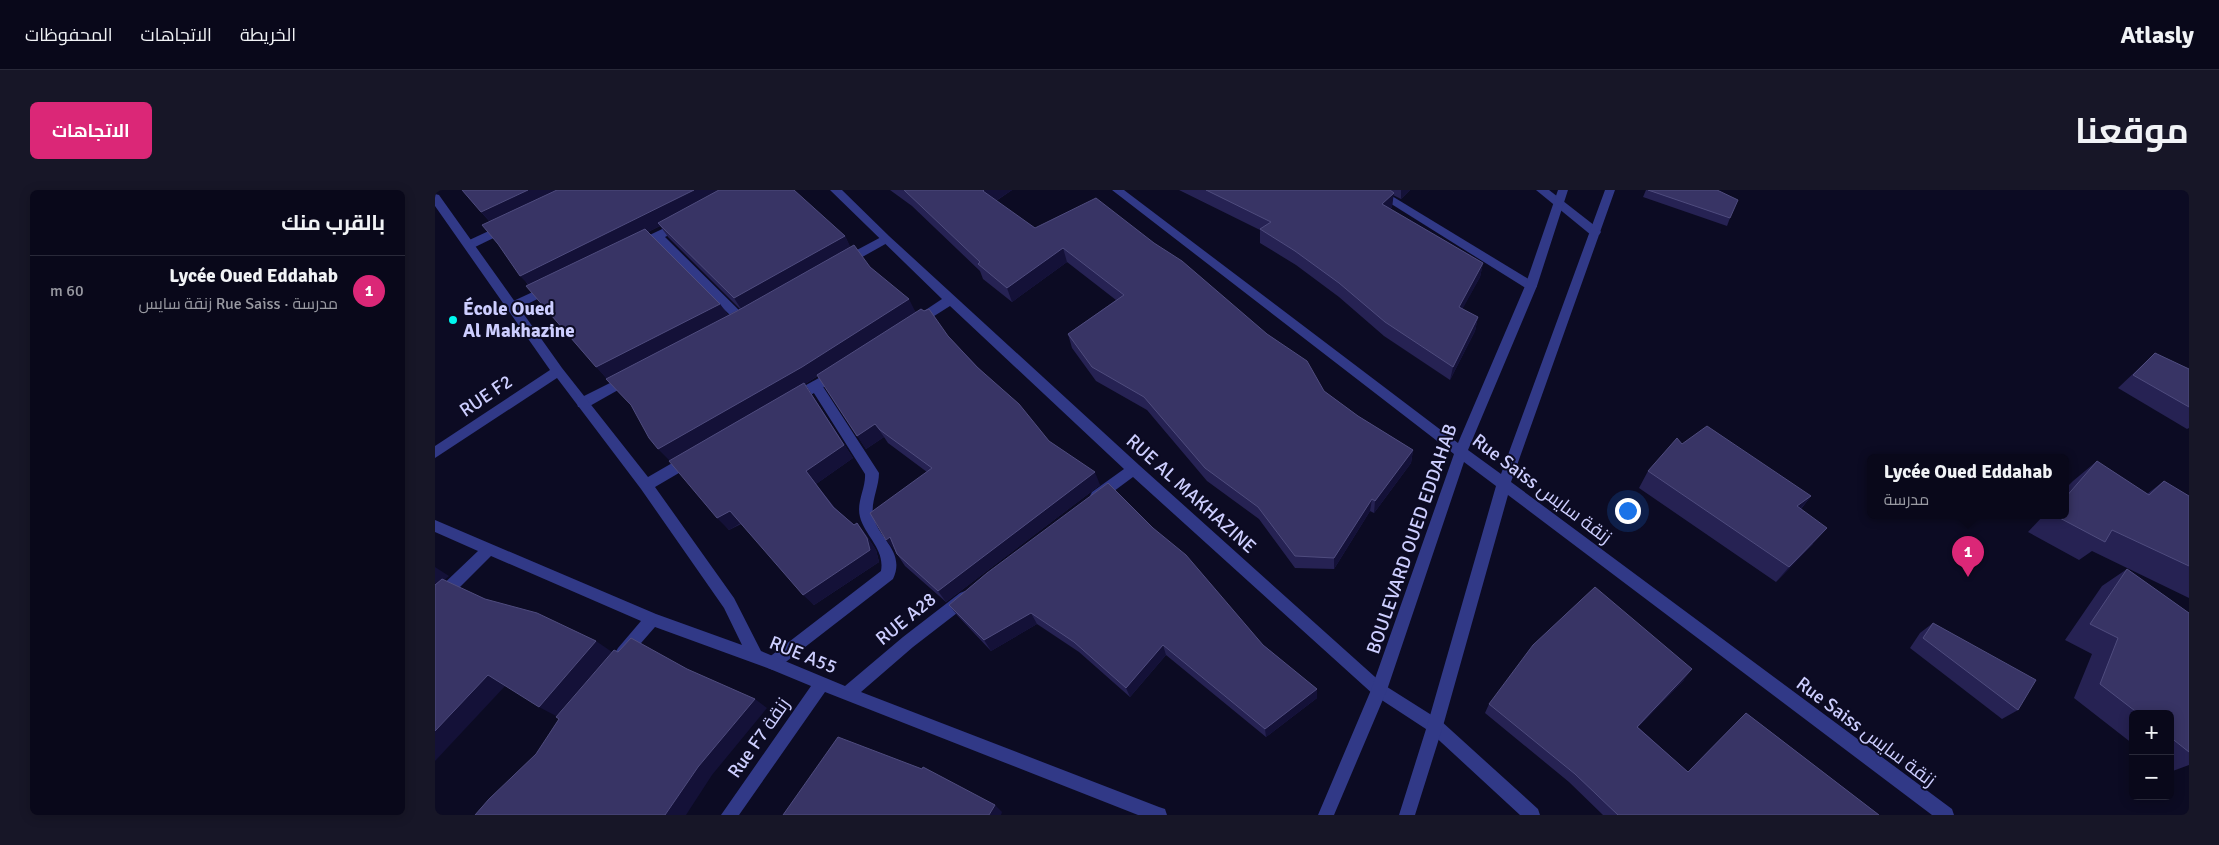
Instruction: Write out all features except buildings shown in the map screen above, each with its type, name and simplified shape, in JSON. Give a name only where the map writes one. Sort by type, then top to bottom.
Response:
[{"type":"street","name":"RUE AL MAKHAZINE","points":[[835,190],[885,239],[1134,469],[1379,690],[1435,726],[1532,815]]},
{"type":"street","name":"Rue Saiss زنقة سايس","points":[[1117,190],[1461,452],[1946,815]]},
{"type":"street","points":[[1374,190],[1531,286]]},
{"type":"street","points":[[1541,190],[1560,195],[1595,232]]},
{"type":"street","points":[[1407,815],[1435,726],[1504,483],[1610,190]]},
{"type":"street","name":"BOULEVARD OUED EDDAHAB","points":[[1326,815],[1379,690],[1461,452],[1531,286],[1560,195]]},
{"type":"street","points":[[435,198],[558,371],[646,486],[729,603],[755,656]]},
{"type":"street","points":[[623,252],[692,218]]},
{"type":"street","points":[[469,244],[513,224]]},
{"type":"street","points":[[657,236],[742,320]]},
{"type":"street","points":[[835,268],[885,239]]},
{"type":"street","points":[[513,306],[564,281]]},
{"type":"street","points":[[903,330],[951,299]]},
{"type":"street","points":[[782,406],[848,365]]},
{"type":"street","points":[[583,403],[645,370]]},
{"type":"street","name":"RUE F2","points":[[435,452],[558,371]]},
{"type":"street","points":[[773,663],[888,574],[891,563],[888,552],[867,518],[866,509],[872,473],[816,386]]},
{"type":"street","points":[[646,486],[705,451]]},
{"type":"street","points":[[1083,506],[1134,469]]},
{"type":"street","name":"RUE A55","points":[[435,526],[652,620],[755,656],[847,694],[1159,815]]},
{"type":"street","points":[[435,602],[489,549]]},
{"type":"street","name":"RUE A28","points":[[847,694],[908,642],[977,588]]},
{"type":"street","points":[[613,665],[652,620]]},
{"type":"street","name":"Rue F7 زنقة","points":[[729,815],[822,684]]},
{"type":"place","name":"École Oued Al Makhazine","points":[[453,320]]},
{"type":"place","name":"Lycée Oued Eddahab","points":[[1968,577]]}]
